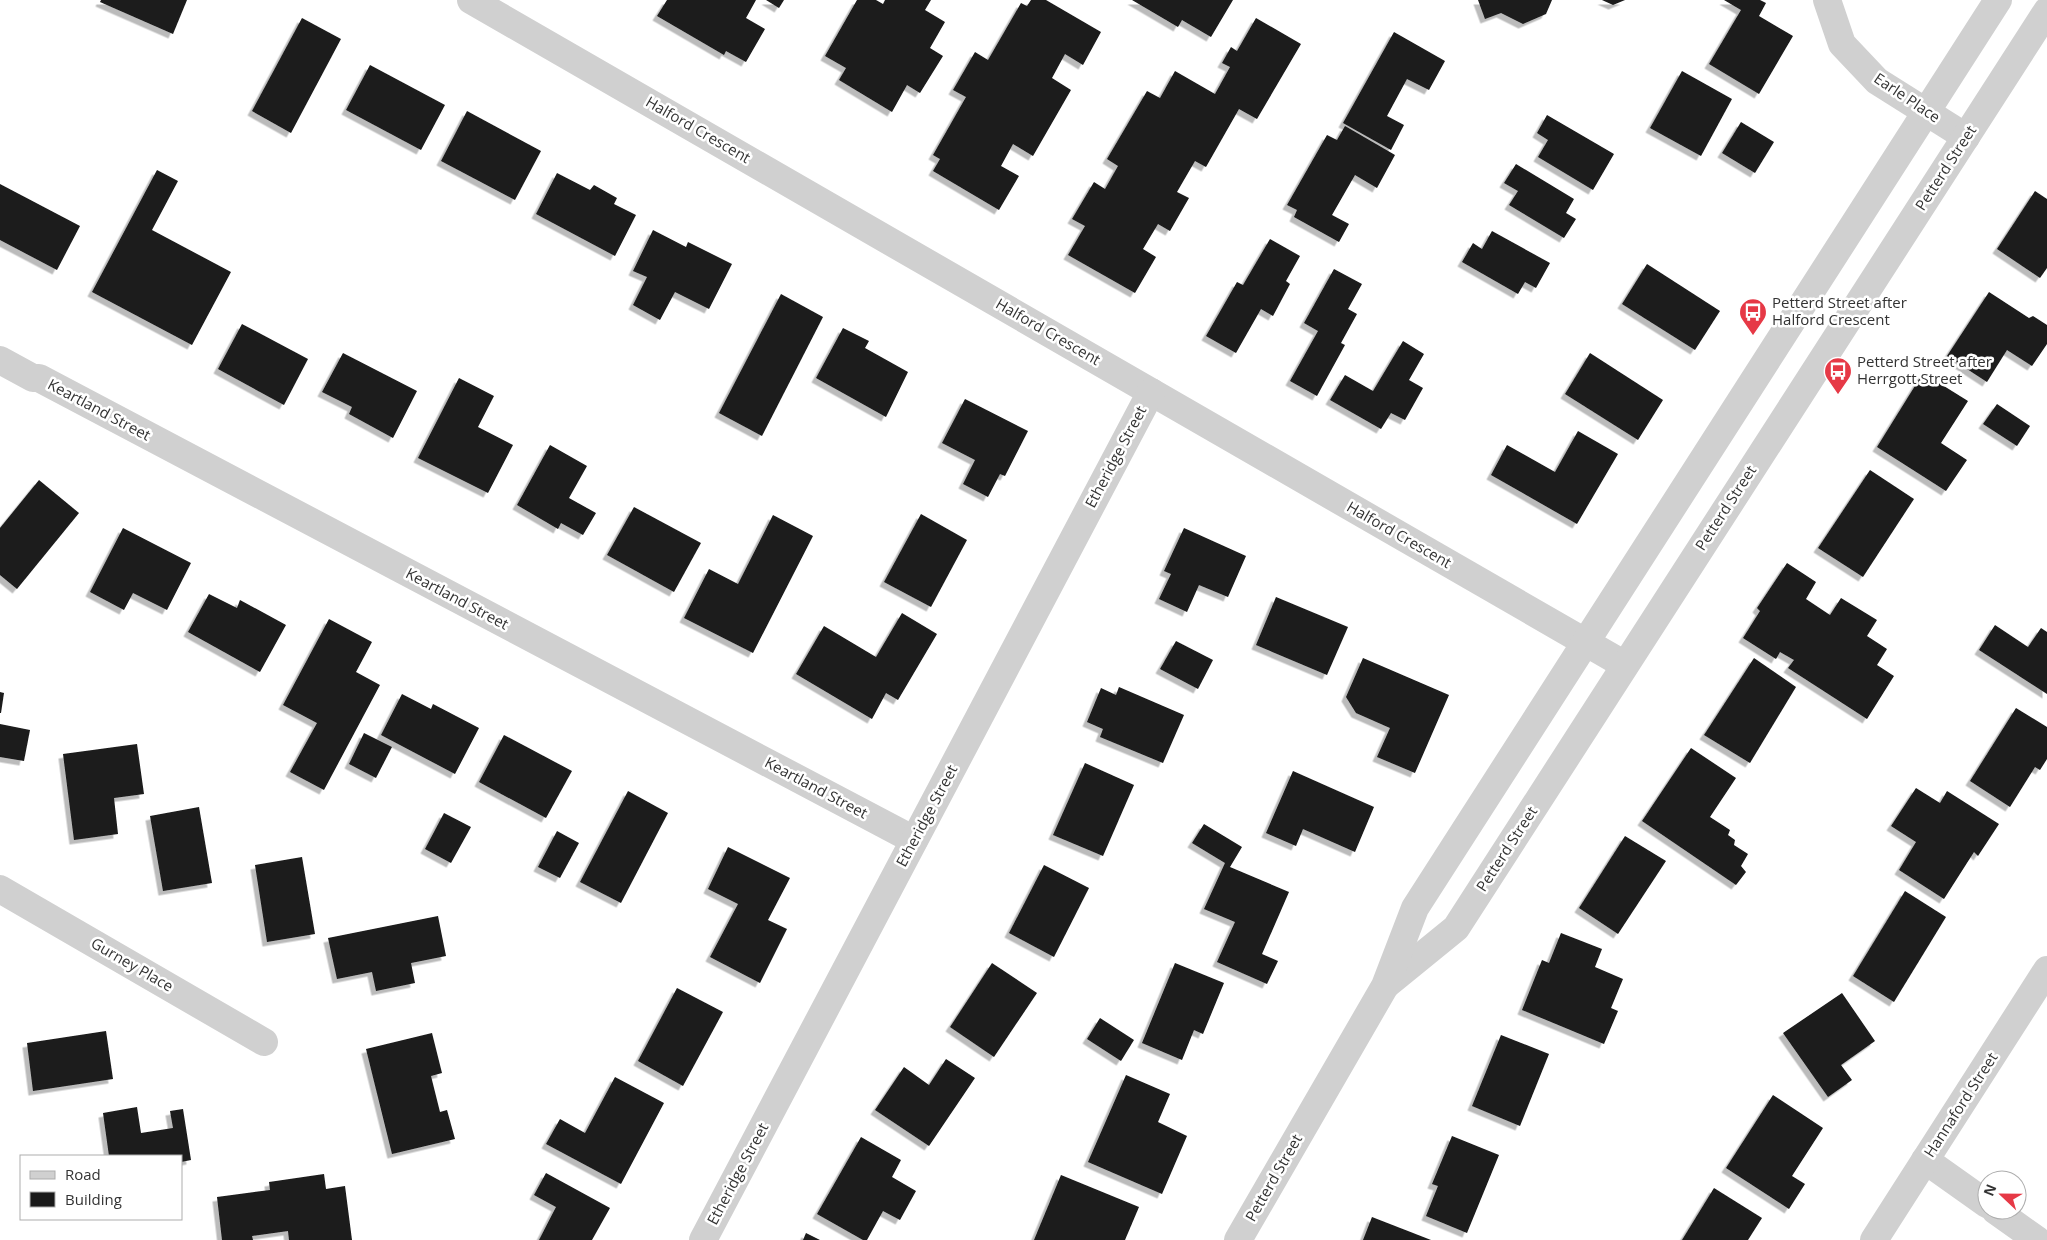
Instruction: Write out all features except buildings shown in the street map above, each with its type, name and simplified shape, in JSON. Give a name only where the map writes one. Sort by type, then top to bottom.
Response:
[{"type":"street","name":"Halford Crescent","points":[[471,0],[1625,665]]},
{"type":"street","name":"Earle Place","points":[[1827,0],[1842,44],[1877,81],[1966,137]]},
{"type":"street","name":"Petterd Street","points":[[1238,1240],[1385,986],[1415,908],[1998,0]]},
{"type":"street","name":"Petterd Street","points":[[1385,986],[1456,928],[2047,12]]},
{"type":"street","name":"Keartland Street","points":[[0,360],[33,378],[39,378],[914,840]]},
{"type":"street","name":"Etheridge Street","points":[[704,1240],[1151,392]]},
{"type":"street","name":"Gurney Place","points":[[0,889],[264,1042]]},
{"type":"street","name":"Hannaford Street","points":[[1874,1240],[2047,970]]},
{"type":"street","points":[[1925,1160],[1977,1197]]},
{"type":"street","points":[[2009,1220],[2037,1240]]},
{"type":"place","name":"Petterd Street after Halford Crescent","points":[[1753,336]]},
{"type":"place","name":"Petterd Street after Herrgott Street","points":[[1838,395]]}]
